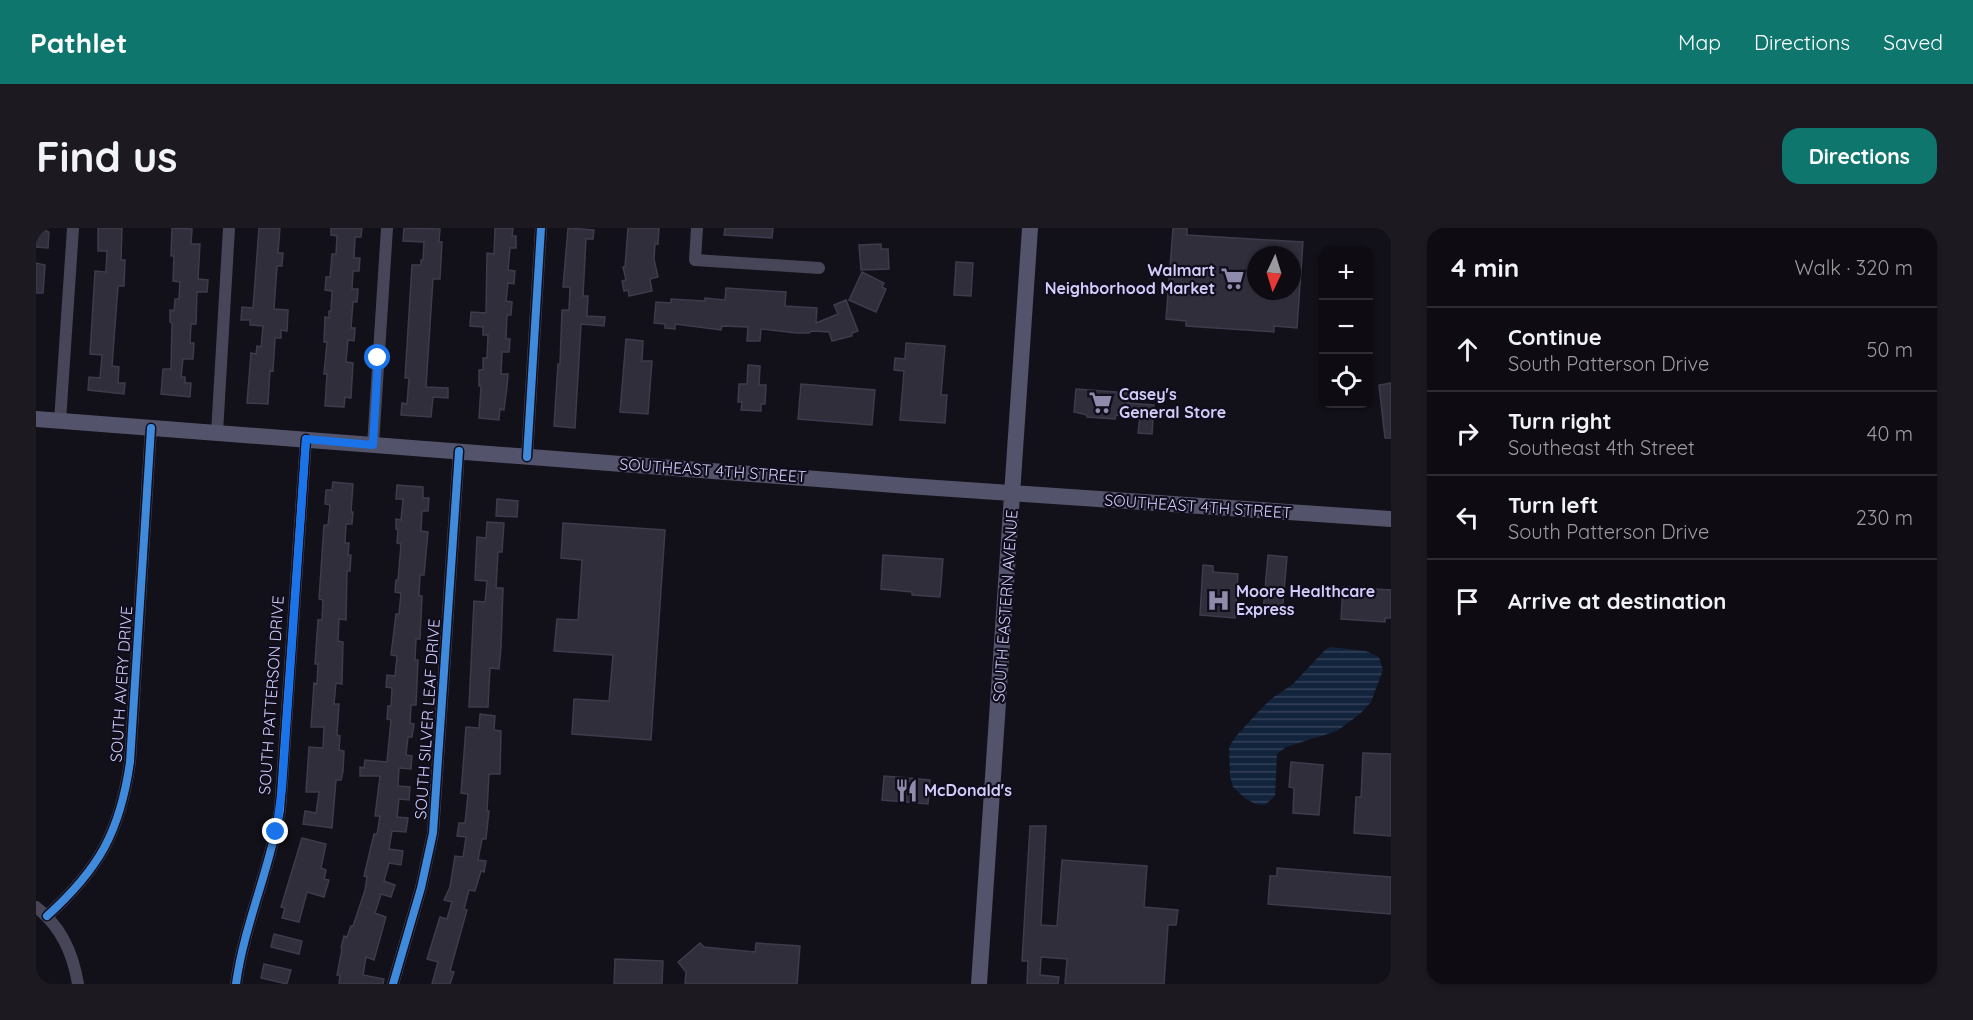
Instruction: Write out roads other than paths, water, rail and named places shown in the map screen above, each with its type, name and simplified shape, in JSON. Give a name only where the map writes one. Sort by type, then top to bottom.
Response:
[{"type":"main road","name":"SOUTH EASTERN AVENUE","points":[[979,984],[1030,228]]},
{"type":"main road","name":"SOUTHEAST 4TH STREET","points":[[36,419],[1012,493],[1391,519]]},
{"type":"street","points":[[60,421],[73,228]]},
{"type":"street","points":[[217,433],[230,228]]},
{"type":"street","points":[[373,445],[387,228]]},
{"type":"street","points":[[527,456],[541,228]]},
{"type":"street","points":[[697,228],[695,260],[819,268]]},
{"type":"street","name":"SOUTH AVERY DRIVE","points":[[47,916],[76,888],[100,856],[116,825],[126,789],[130,762],[151,428]]},
{"type":"street","name":"SOUTH PATTERSON DRIVE","points":[[236,984],[241,955],[270,857],[280,810],[306,439]]},
{"type":"street","name":"SOUTH SILVER LEAF DRIVE","points":[[393,984],[421,888],[433,833],[459,451]]},
{"type":"street","points":[[36,907],[47,916],[69,947],[78,984]]},
{"type":"water","points":[[1331,647],[1366,651],[1379,657],[1383,670],[1371,702],[1361,713],[1337,731],[1286,747],[1277,754],[1275,796],[1265,805],[1255,804],[1233,787],[1230,776],[1229,747],[1236,736],[1271,699],[1293,684],[1326,649]]},
{"type":"place","name":"Walmart Neighborhood Market","points":[[1233,279]]},
{"type":"place","name":"Casey's General Store","points":[[1101,403]]},
{"type":"place","name":"Moore Healthcare Express","points":[[1218,600]]},
{"type":"place","name":"McDonald's","points":[[906,790]]}]
